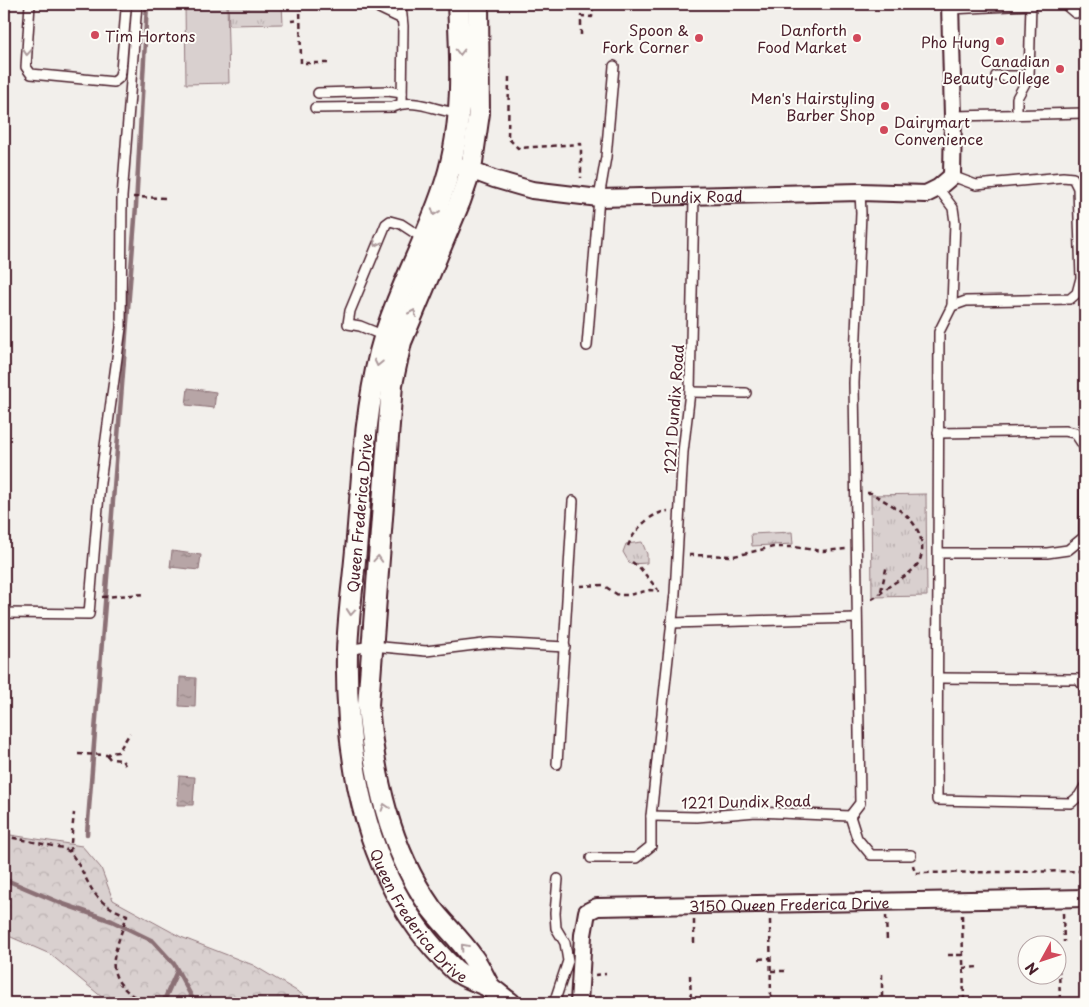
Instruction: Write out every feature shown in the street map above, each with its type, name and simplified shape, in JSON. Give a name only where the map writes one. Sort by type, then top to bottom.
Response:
[{"type":"street","name":"Queen Frederica Drive","points":[[458,4],[459,113],[451,163],[424,240],[399,296],[393,339],[392,384],[387,426],[368,705],[372,753],[380,791],[403,857],[430,906],[473,958],[490,988]]},
{"type":"street","name":"Queen Frederica Drive","points":[[478,4],[479,112],[471,169],[460,202],[393,339],[377,366],[367,426],[347,650],[350,748],[367,821],[391,884],[410,917],[457,971],[490,988],[510,1003]]},
{"type":"street","points":[[945,182],[953,116],[950,6]]},
{"type":"street","name":"Dundix Road","points":[[451,163],[471,169],[494,180],[532,190],[599,198],[860,192],[926,194],[945,182]]},
{"type":"street","name":"3150 Queen Frederica Drive","points":[[579,1003],[583,935],[587,912],[597,908],[1085,898]]},
{"type":"lane","points":[[30,4],[26,67],[31,74],[114,82],[119,78],[121,71],[126,9],[130,4]]},
{"type":"lane","points":[[4,613],[89,614],[100,483],[121,328],[122,197],[137,4]]},
{"type":"lane","points":[[377,4],[379,8],[402,19]]},
{"type":"lane","points":[[402,103],[401,6],[403,4]]},
{"type":"lane","points":[[950,6],[1031,4],[1029,76],[1017,98],[1017,114]]},
{"type":"lane","points":[[1068,4],[1075,13],[1085,12]]},
{"type":"lane","points":[[587,346],[599,198],[606,157],[614,66]]},
{"type":"lane","points":[[996,76],[1029,76]]},
{"type":"lane","points":[[318,93],[388,91],[402,93]]},
{"type":"lane","points":[[315,108],[393,107],[402,103],[421,104],[441,112],[479,112]]},
{"type":"lane","points":[[953,116],[1085,114]]},
{"type":"lane","points":[[952,306],[966,301],[1070,299],[1077,293],[1083,279],[1078,188],[1073,178],[1063,176],[976,185],[945,182],[955,222],[952,306],[939,332],[937,800],[1071,803],[1079,796],[1085,786]]},
{"type":"lane","points":[[860,192],[861,213],[854,383],[860,803],[850,816],[857,838],[871,855],[911,855]]},
{"type":"lane","name":"1221 Dundix Road","points":[[591,858],[636,858],[651,846],[651,816],[675,593],[676,555],[690,392],[694,197]]},
{"type":"lane","points":[[393,339],[360,326],[348,324],[350,311],[386,224],[390,221],[401,224],[424,240]]},
{"type":"lane","points":[[690,392],[746,393]]},
{"type":"lane","points":[[938,433],[1065,431],[1074,433],[1085,448]]},
{"type":"lane","points":[[939,552],[1047,553],[1068,550],[1084,537],[1085,461]]},
{"type":"lane","points":[[557,764],[573,501]]},
{"type":"lane","points":[[671,623],[856,618]]},
{"type":"lane","points":[[347,650],[372,646],[426,651],[491,643],[565,647]]},
{"type":"lane","points":[[939,678],[1078,679],[1085,688]]},
{"type":"lane","name":"1221 Dundix Road","points":[[651,816],[697,817],[756,812],[850,816]]},
{"type":"lane","points":[[554,1003],[568,961],[565,942],[556,928],[554,913],[558,879]]},
{"type":"path","points":[[300,4],[301,63],[328,63]]},
{"type":"path","points":[[582,35],[582,16],[592,17],[593,4]]},
{"type":"path","points":[[291,21],[300,20]]},
{"type":"path","points":[[509,77],[508,138],[518,148],[581,144],[581,178]]},
{"type":"path","points":[[132,197],[166,198]]},
{"type":"path","points":[[855,493],[871,493],[900,510],[915,524],[921,535],[922,550],[917,564],[903,577],[881,591],[872,600],[856,603]]},
{"type":"path","points":[[628,546],[638,529],[653,517],[664,512],[680,510]]},
{"type":"path","points":[[676,555],[734,556],[773,547],[794,546],[823,551],[855,549]]},
{"type":"path","points":[[632,562],[659,591]]},
{"type":"path","points":[[881,591],[887,565]]},
{"type":"path","points":[[569,586],[604,585],[618,595],[629,595],[650,590],[675,593]]},
{"type":"path","points":[[100,596],[113,597],[146,594]]},
{"type":"path","points":[[78,754],[106,755],[110,752],[118,752],[130,733]]},
{"type":"path","points":[[106,755],[110,759],[122,760],[126,766]]},
{"type":"path","points":[[70,852],[74,813]]},
{"type":"path","points":[[4,836],[63,848],[70,852],[94,895],[102,904],[127,915],[117,948],[114,972],[124,991],[143,1003]]},
{"type":"path","points":[[911,855],[915,874],[1085,871]]},
{"type":"path","points":[[1062,898],[1064,934]]},
{"type":"path","points":[[962,900],[964,1003]]},
{"type":"path","points":[[886,901],[887,942]]},
{"type":"path","points":[[770,904],[771,1003]]},
{"type":"path","points":[[694,905],[694,944]]},
{"type":"path","points":[[948,955],[963,956]]},
{"type":"path","points":[[759,959],[771,958]]},
{"type":"path","points":[[963,968],[979,967]]},
{"type":"path","points":[[771,971],[787,971]]},
{"type":"path","points":[[882,974],[882,1003]]},
{"type":"path","points":[[690,975],[690,1003]]},
{"type":"path","points":[[1059,984],[1060,1003]]},
{"type":"path","points":[[459,1003],[462,1000]]},
{"type":"green space","points":[[185,4],[227,4],[229,83],[186,84]]},
{"type":"green space","points":[[228,4],[282,4],[283,24],[229,25]]},
{"type":"green space","points":[[926,494],[927,596],[872,597],[871,495]]},
{"type":"green space","points":[[792,532],[793,544],[752,546],[751,534]]},
{"type":"green space","points":[[642,542],[647,554],[647,563],[630,564],[623,552],[626,544]]},
{"type":"green space","points":[[4,834],[82,846],[101,868],[113,900],[181,937],[253,965],[310,999],[311,1003],[109,1003],[50,954],[4,934]]},
{"type":"water","points":[[188,388],[216,392],[214,408],[186,405]]},
{"type":"water","points":[[172,551],[201,555],[199,570],[170,567]]},
{"type":"water","points":[[180,677],[196,678],[195,707],[179,706]]},
{"type":"water","points":[[179,776],[195,777],[193,805],[177,805]]},
{"type":"waterway","points":[[87,834],[136,206],[147,4]]},
{"type":"waterway","points":[[4,879],[63,904],[112,921],[153,941],[174,964],[195,1003]]},
{"type":"waterway","points":[[163,1003],[177,971]]},
{"type":"place","name":"Tim Hortons","points":[[95,35]]},
{"type":"place","name":"Spoon & Fork Corner","points":[[699,38]]},
{"type":"place","name":"Danforth Food Market","points":[[857,38]]},
{"type":"place","name":"Pho Hung","points":[[1000,41]]},
{"type":"place","name":"Canadian Beauty College","points":[[1060,69]]},
{"type":"place","name":"Men's Hairstyling Barber Shop","points":[[885,106]]},
{"type":"place","name":"Dairymart Convenience","points":[[884,130]]}]
